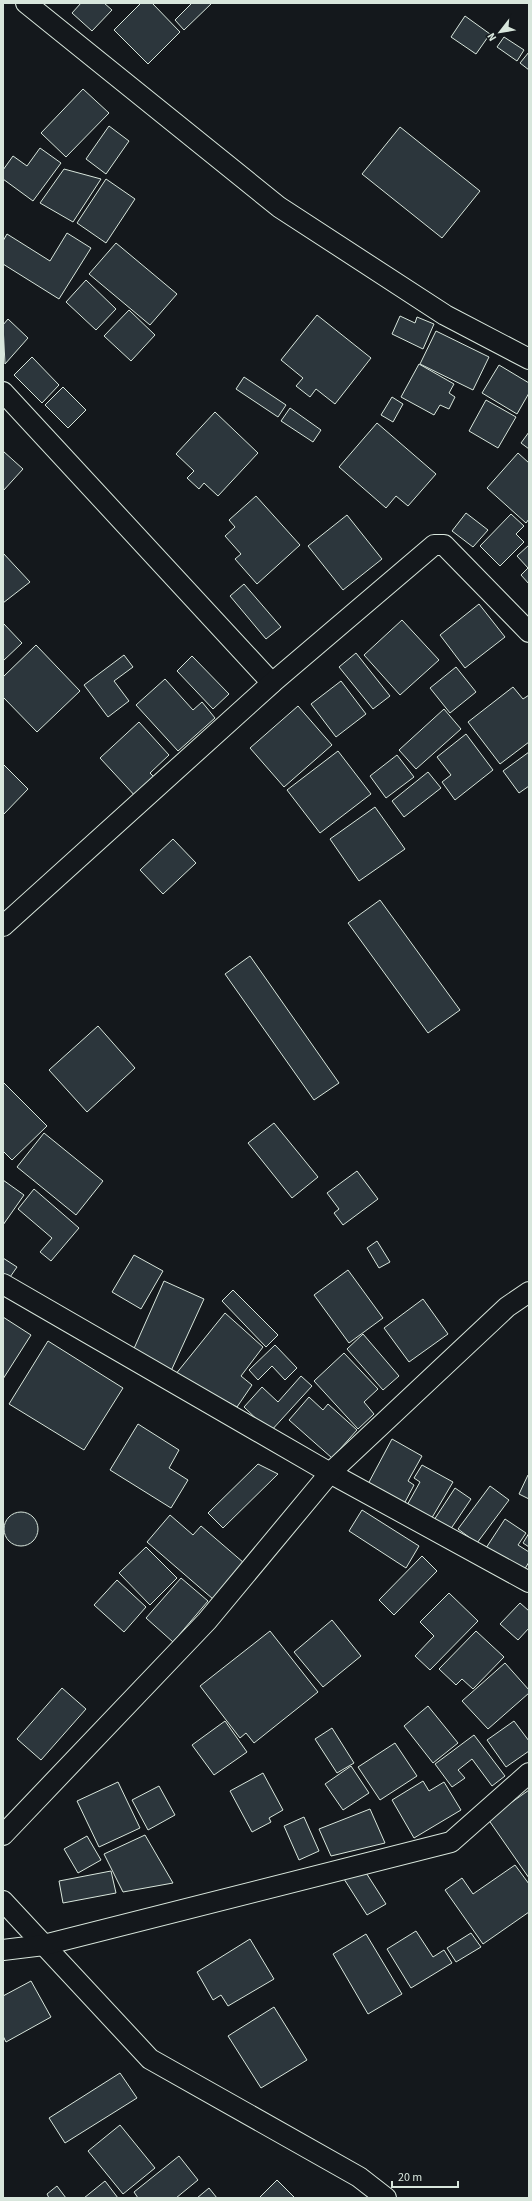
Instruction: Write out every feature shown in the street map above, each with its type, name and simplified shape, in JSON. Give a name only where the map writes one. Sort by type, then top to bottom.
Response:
[{"type":"street","points":[[26,3],[279,207],[445,315],[529,359]]},
{"type":"street","points":[[3,392],[272,683]]},
{"type":"street","points":[[3,926],[272,683],[434,545],[444,546],[529,632]]},
{"type":"street","points":[[3,1284],[330,1473],[529,1582]]},
{"type":"street","points":[[3,1835],[207,1621],[330,1473],[507,1307],[529,1292]]},
{"type":"street","points":[[3,1950],[44,1945],[451,1842],[529,1773]]},
{"type":"street","points":[[3,1901],[150,2059],[359,2177],[386,2198]]},
{"type":"building","points":[[81,3],[104,3],[112,10],[92,31],[72,13]]},
{"type":"building","points":[[141,3],[152,3],[180,32],[148,64],[114,30]]},
{"type":"building","points":[[192,3],[212,3],[184,30],[175,20]]},
{"type":"building","points":[[465,16],[490,34],[476,54],[451,37]]},
{"type":"building","points":[[504,37],[524,50],[517,61],[497,47]]},
{"type":"building","points":[[529,52],[529,70],[520,63]]},
{"type":"building","points":[[83,89],[109,113],[66,157],[41,133]]},
{"type":"building","points":[[109,126],[129,141],[106,174],[86,159]]},
{"type":"building","points":[[400,127],[480,191],[442,238],[362,174]]},
{"type":"building","points":[[40,148],[61,163],[33,201],[3,179],[3,170],[13,156],[27,166]]},
{"type":"building","points":[[64,169],[101,179],[73,222],[40,203]]},
{"type":"building","points":[[106,179],[135,199],[106,243],[77,223]]},
{"type":"building","points":[[67,233],[91,248],[59,299],[3,264],[3,241],[7,234],[50,261]]},
{"type":"building","points":[[116,243],[177,294],[150,325],[89,274]]},
{"type":"building","points":[[86,280],[116,309],[96,330],[66,302]]},
{"type":"building","points":[[129,310],[155,335],[131,361],[104,336]]},
{"type":"building","points":[[317,315],[371,358],[335,404],[316,389],[310,397],[296,386],[303,378],[281,360]]},
{"type":"building","points":[[400,316],[415,323],[417,317],[434,324],[423,349],[392,334]]},
{"type":"building","points":[[8,319],[28,338],[5,364],[3,325]]},
{"type":"building","points":[[436,331],[489,357],[473,390],[420,364]]},
{"type":"building","points":[[32,357],[59,385],[42,403],[14,375]]},
{"type":"building","points":[[419,364],[454,384],[449,393],[455,397],[449,409],[440,405],[434,415],[401,397]]},
{"type":"building","points":[[499,365],[529,383],[529,393],[517,414],[482,393]]},
{"type":"building","points":[[244,377],[286,405],[278,417],[236,389]]},
{"type":"building","points":[[63,387],[86,410],[68,428],[45,405]]},
{"type":"building","points":[[392,397],[403,404],[393,422],[381,415]]},
{"type":"building","points":[[486,400],[516,417],[498,448],[469,431]]},
{"type":"building","points":[[290,408],[321,430],[313,442],[281,421]]},
{"type":"building","points":[[215,412],[258,453],[218,496],[204,483],[199,489],[187,478],[194,471],[176,454]]},
{"type":"building","points":[[377,423],[436,474],[408,506],[396,496],[386,508],[339,467]]},
{"type":"building","points":[[529,432],[529,449],[521,443]]},
{"type":"building","points":[[3,451],[23,469],[3,491]]},
{"type":"building","points":[[518,453],[529,463],[529,519],[526,523],[487,488]]},
{"type":"building","points":[[256,496],[300,545],[257,584],[235,559],[241,554],[225,536],[235,527],[229,520]]},
{"type":"building","points":[[466,513],[488,530],[473,547],[452,531]]},
{"type":"building","points":[[511,514],[524,526],[516,534],[524,542],[500,566],[480,546]]},
{"type":"building","points":[[347,515],[382,559],[343,590],[308,546]]},
{"type":"building","points":[[529,545],[529,584],[521,575],[528,568],[517,556]]},
{"type":"building","points":[[3,553],[30,582],[3,603]]},
{"type":"building","points":[[244,584],[281,627],[266,639],[230,596]]},
{"type":"building","points":[[479,604],[505,637],[465,668],[440,635]]},
{"type":"building","points":[[402,620],[439,660],[400,695],[364,655]]},
{"type":"building","points":[[3,623],[22,643],[3,661]]},
{"type":"building","points":[[36,645],[80,691],[37,732],[3,697],[3,677]]},
{"type":"building","points":[[356,653],[390,696],[373,709],[339,667]]},
{"type":"building","points":[[124,655],[133,667],[114,681],[129,701],[108,717],[84,685]]},
{"type":"building","points":[[192,656],[229,694],[213,709],[177,671]]},
{"type":"building","points":[[456,667],[476,692],[450,713],[430,688]]},
{"type":"building","points":[[165,679],[193,710],[202,702],[215,718],[178,751],[136,705]]},
{"type":"building","points":[[341,681],[366,714],[336,737],[311,704]]},
{"type":"building","points":[[513,687],[523,699],[529,695],[529,742],[500,764],[468,722]]},
{"type":"building","points":[[298,706],[332,745],[284,787],[250,748]]},
{"type":"building","points":[[444,709],[461,729],[416,769],[399,750]]},
{"type":"building","points":[[139,722],[169,755],[150,773],[157,780],[137,798],[100,758]]},
{"type":"building","points":[[466,734],[493,770],[455,800],[442,782],[451,775],[437,757]]},
{"type":"building","points":[[338,751],[371,794],[320,833],[287,790]]},
{"type":"building","points":[[529,752],[529,786],[519,793],[503,771]]},
{"type":"building","points":[[397,755],[414,777],[386,798],[370,776]]},
{"type":"building","points":[[3,764],[28,789],[3,815]]},
{"type":"building","points":[[428,772],[441,788],[404,817],[392,801]]},
{"type":"building","points":[[375,807],[405,849],[359,881],[330,839]]},
{"type":"building","points":[[173,839],[196,863],[163,894],[140,870]]},
{"type":"building","points":[[380,900],[460,1010],[428,1033],[348,923]]},
{"type":"building","points":[[250,956],[339,1083],[314,1100],[225,974]]},
{"type":"building","points":[[98,1026],[135,1068],[87,1112],[49,1070]]},
{"type":"building","points":[[3,1082],[47,1126],[12,1160],[3,1151]]},
{"type":"building","points":[[274,1123],[318,1177],[292,1198],[248,1143]]},
{"type":"building","points":[[44,1133],[103,1181],[76,1215],[17,1167]]},
{"type":"building","points":[[357,1171],[378,1199],[343,1225],[334,1213],[339,1209],[327,1193]]},
{"type":"building","points":[[3,1180],[24,1195],[3,1225]]},
{"type":"building","points":[[34,1189],[79,1228],[51,1261],[40,1252],[52,1238],[18,1209]]},
{"type":"building","points":[[377,1241],[390,1262],[379,1268],[367,1248]]},
{"type":"building","points":[[134,1255],[163,1271],[141,1309],[112,1292]]},
{"type":"building","points":[[3,1258],[17,1267],[8,1280],[3,1277]]},
{"type":"building","points":[[348,1270],[383,1318],[349,1343],[314,1295]]},
{"type":"building","points":[[164,1281],[204,1299],[171,1371],[132,1353]]},
{"type":"building","points":[[233,1290],[278,1335],[266,1347],[222,1301]]},
{"type":"building","points":[[423,1299],[448,1334],[409,1362],[384,1328]]},
{"type":"building","points":[[225,1313],[263,1347],[241,1376],[252,1385],[237,1407],[175,1375]]},
{"type":"building","points":[[3,1317],[31,1335],[3,1379]]},
{"type":"building","points":[[363,1334],[399,1376],[383,1390],[347,1349]]},
{"type":"building","points":[[48,1341],[123,1388],[84,1450],[9,1404]]},
{"type":"building","points":[[275,1345],[297,1368],[285,1380],[272,1366],[258,1380],[249,1370]]},
{"type":"building","points":[[344,1353],[378,1389],[364,1402],[374,1414],[358,1429],[314,1381]]},
{"type":"building","points":[[301,1376],[312,1386],[270,1432],[244,1407],[262,1387],[278,1402]]},
{"type":"building","points":[[309,1397],[323,1410],[328,1404],[357,1430],[332,1458],[289,1420]]},
{"type":"building","points":[[138,1424],[179,1450],[169,1468],[188,1480],[171,1508],[110,1470]]},
{"type":"building","points":[[392,1439],[422,1456],[408,1481],[414,1485],[404,1504],[368,1484]]},
{"type":"building","points":[[258,1464],[278,1474],[223,1528],[208,1513]]},
{"type":"building","points":[[422,1465],[453,1482],[430,1521],[406,1507],[420,1482],[414,1478]]},
{"type":"building","points":[[529,1475],[529,1499],[519,1494]]},
{"type":"building","points":[[490,1486],[509,1500],[477,1543],[458,1529]]},
{"type":"building","points":[[455,1488],[471,1499],[450,1530],[434,1520]]},
{"type":"building","points":[[362,1510],[419,1546],[406,1568],[349,1531]]},
{"type":"building","points":[[24,1512],[33,1517],[37,1522],[37,1536],[33,1541],[28,1545],[18,1546],[14,1545],[5,1536],[4,1526],[5,1522],[14,1513]]},
{"type":"building","points":[[170,1515],[193,1535],[201,1526],[244,1563],[213,1599],[147,1542]]},
{"type":"building","points":[[505,1519],[526,1533],[518,1545],[529,1552],[529,1562],[523,1572],[486,1548]]},
{"type":"building","points":[[529,1533],[529,1547],[523,1543]]},
{"type":"building","points":[[146,1547],[177,1578],[150,1605],[119,1573]]},
{"type":"building","points":[[422,1556],[437,1571],[394,1615],[379,1600]]},
{"type":"building","points":[[181,1578],[208,1601],[173,1642],[146,1618]]},
{"type":"building","points":[[117,1580],[146,1607],[124,1632],[94,1605]]},
{"type":"building","points":[[449,1593],[478,1621],[430,1670],[415,1656],[434,1636],[420,1622]]},
{"type":"building","points":[[520,1603],[529,1611],[529,1628],[518,1640],[500,1624]]},
{"type":"building","points":[[332,1620],[361,1656],[323,1687],[294,1652]]},
{"type":"building","points":[[270,1631],[318,1692],[254,1743],[246,1733],[240,1738],[200,1686]]},
{"type":"building","points":[[476,1631],[504,1657],[473,1689],[462,1679],[456,1685],[439,1669]]},
{"type":"building","points":[[505,1663],[529,1690],[529,1693],[488,1729],[462,1701]]},
{"type":"building","points":[[62,1688],[86,1709],[41,1760],[17,1739]]},
{"type":"building","points":[[428,1706],[458,1743],[433,1763],[404,1726]]},
{"type":"building","points":[[225,1721],[247,1752],[214,1775],[192,1745]]},
{"type":"building","points":[[514,1721],[529,1741],[529,1751],[506,1767],[487,1740]]},
{"type":"building","points":[[332,1728],[354,1763],[337,1773],[315,1739]]},
{"type":"building","points":[[474,1735],[505,1776],[492,1786],[472,1759],[458,1770],[465,1778],[452,1787],[435,1764]]},
{"type":"building","points":[[395,1743],[417,1776],[380,1800],[358,1767]]},
{"type":"building","points":[[351,1766],[369,1793],[343,1810],[325,1784]]},
{"type":"building","points":[[263,1773],[283,1810],[269,1818],[271,1822],[252,1832],[230,1791]]},
{"type":"building","points":[[423,1781],[429,1791],[444,1782],[461,1810],[414,1838],[392,1800]]},
{"type":"building","points":[[118,1782],[140,1828],[99,1847],[77,1801]]},
{"type":"building","points":[[159,1786],[175,1815],[148,1830],[132,1800]]},
{"type":"building","points":[[529,1790],[529,1878],[488,1819]]},
{"type":"building","points":[[370,1809],[385,1843],[331,1856],[319,1829]]},
{"type":"building","points":[[304,1817],[319,1851],[299,1860],[284,1826]]},
{"type":"building","points":[[145,1835],[173,1883],[123,1892],[104,1854]]},
{"type":"building","points":[[87,1836],[101,1860],[78,1873],[64,1849]]},
{"type":"building","points":[[515,1865],[529,1884],[529,1912],[483,1944],[445,1890],[462,1878],[473,1894]]},
{"type":"building","points":[[363,1868],[386,1904],[367,1915],[344,1879]]},
{"type":"building","points":[[111,1871],[116,1893],[63,1903],[59,1881]]},
{"type":"building","points":[[416,1931],[433,1957],[444,1950],[452,1963],[411,1988],[387,1949]]},
{"type":"building","points":[[471,1933],[481,1947],[456,1962],[447,1948]]},
{"type":"building","points":[[366,1934],[402,1994],[368,2014],[333,1954]]},
{"type":"building","points":[[250,1939],[274,1979],[228,2006],[221,1995],[213,2000],[197,1972]]},
{"type":"building","points":[[31,1981],[51,2017],[6,2042],[3,2036],[3,1996]]},
{"type":"building","points":[[274,2007],[307,2060],[261,2088],[228,2036]]},
{"type":"building","points":[[120,2073],[137,2098],[65,2143],[49,2118]]},
{"type":"building","points":[[120,2125],[155,2168],[123,2194],[88,2151]]},
{"type":"building","points":[[179,2156],[198,2180],[176,2198],[138,2198],[134,2192]]},
{"type":"building","points":[[277,2180],[295,2198],[259,2198]]},
{"type":"building","points":[[105,2181],[118,2198],[84,2198]]},
{"type":"building","points":[[57,2186],[66,2198],[49,2198],[47,2194]]},
{"type":"building","points":[[209,2188],[217,2198],[197,2198]]}]
